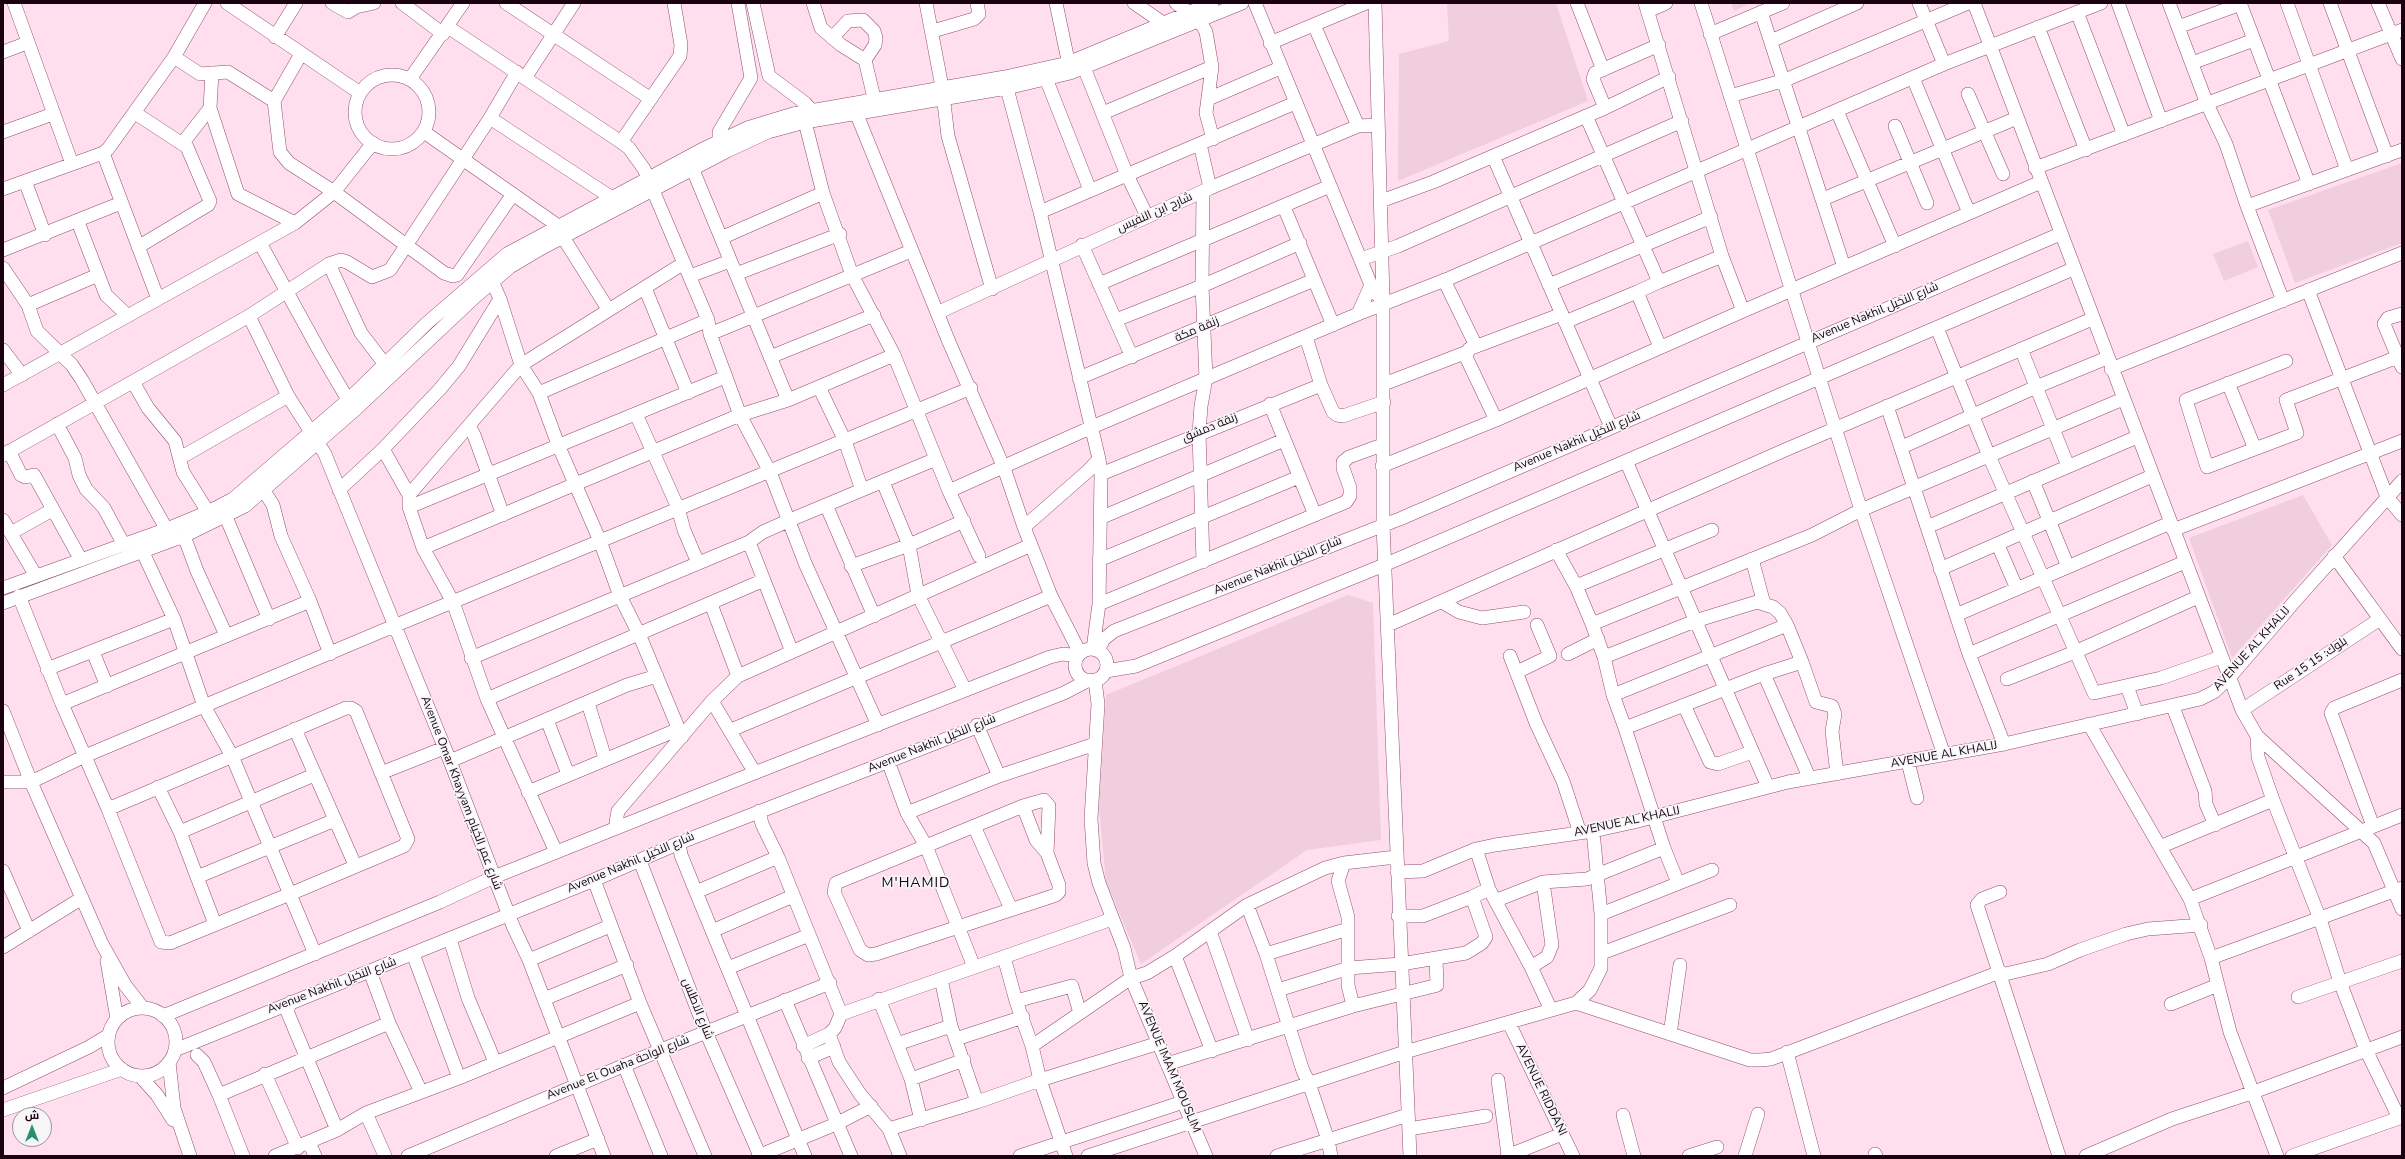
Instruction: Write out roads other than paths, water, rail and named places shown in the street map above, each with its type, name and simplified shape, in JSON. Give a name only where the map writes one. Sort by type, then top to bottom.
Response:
[{"type":"street","points":[[14,3],[52,114],[72,164]]},
{"type":"street","points":[[3,189],[103,154],[135,113],[174,57],[205,3]]},
{"type":"street","points":[[227,3],[275,37],[360,93]]},
{"type":"street","points":[[275,37],[296,3]]},
{"type":"street","points":[[332,3],[348,12],[356,7],[374,3]]},
{"type":"street","points":[[402,3],[521,75],[621,142],[636,157],[652,184],[708,320],[710,334],[740,415],[770,472],[790,520],[805,563],[837,632],[855,677],[878,725]]},
{"type":"street","points":[[410,79],[446,30],[463,3]]},
{"type":"street","points":[[506,3],[553,36],[651,99]]},
{"type":"street","points":[[621,142],[680,56],[681,45],[674,3]]},
{"type":"street","points":[[723,146],[719,132],[723,122],[751,78],[738,3]]},
{"type":"street","points":[[753,3],[769,76],[815,114]]},
{"type":"street","points":[[813,3],[818,22],[832,38],[865,60],[874,98]]},
{"type":"street","points":[[926,3],[943,93],[948,136],[992,289]]},
{"type":"street","points":[[932,31],[974,19],[979,14],[977,3]]},
{"type":"street","points":[[1056,3],[1069,68]]},
{"type":"street","points":[[1134,3],[1169,27]]},
{"type":"street","points":[[1176,3],[1195,16],[1206,32],[1212,67],[1206,121],[1213,139]]},
{"type":"street","points":[[1195,16],[1212,3]]},
{"type":"street","points":[[175,535],[208,512],[243,491],[314,437],[353,404],[490,276],[507,254],[561,232],[772,119],[815,114],[1006,83],[1069,68],[1195,16],[1242,3]]},
{"type":"street","points":[[1255,3],[1280,68],[1371,285],[1375,293],[1383,302]]},
{"type":"street","points":[[1270,43],[1366,3]]},
{"type":"street","points":[[1375,3],[1383,302],[1384,402],[1382,466],[1384,565],[1388,625],[1401,992],[1410,1156]]},
{"type":"street","points":[[1577,3],[1603,70]]},
{"type":"street","points":[[1666,3],[1647,7],[1698,171],[1722,256],[1742,311]]},
{"type":"street","points":[[1701,3],[1861,510],[1944,755]]},
{"type":"street","points":[[1710,34],[1783,3]]},
{"type":"street","points":[[1771,41],[1857,3]]},
{"type":"street","points":[[1919,3],[1944,64]]},
{"type":"street","points":[[1730,96],[1785,80],[1968,3]]},
{"type":"street","points":[[1974,3],[2109,364],[2242,710],[2257,736],[2378,850],[2399,890],[2402,909]]},
{"type":"street","points":[[949,491],[1004,468],[1092,427],[1306,337],[1383,302],[1444,280],[1944,64],[2101,3]]},
{"type":"street","points":[[2118,3],[2162,121]]},
{"type":"street","points":[[2169,3],[2207,104],[2228,150],[2247,206],[2283,301]]},
{"type":"street","points":[[2287,3],[2308,66],[2347,170]]},
{"type":"street","points":[[2330,3],[2387,156]]},
{"type":"street","points":[[2378,3],[2397,32],[2402,60]]},
{"type":"street","points":[[2178,27],[2240,4],[2309,184]]},
{"type":"street","points":[[80,560],[34,475],[25,477],[21,475],[6,453],[94,402],[133,382],[249,316],[329,264],[341,260],[365,274],[377,276],[390,270],[490,118],[521,75],[553,36],[569,5]]},
{"type":"street","points":[[1761,12],[1785,80],[1798,127],[1844,267]]},
{"type":"street","points":[[2077,12],[2124,135]]},
{"type":"street","points":[[832,38],[848,21],[864,20],[874,31],[876,38],[875,45],[865,60]]},
{"type":"street","points":[[1314,25],[1358,126]]},
{"type":"street","points":[[2038,27],[2086,150]]},
{"type":"street","points":[[2035,168],[2397,32]]},
{"type":"street","points":[[2192,62],[2254,40]]},
{"type":"street","points":[[3,52],[27,43]]},
{"type":"street","points":[[1605,108],[1593,79],[1595,74],[1659,45]]},
{"type":"street","points":[[301,54],[274,101],[280,152],[289,163],[334,192],[444,273],[453,276],[457,275],[513,194]]},
{"type":"street","points":[[174,57],[200,74],[228,72],[274,101]]},
{"type":"street","points":[[1082,63],[1127,175],[1147,216]]},
{"type":"street","points":[[1103,113],[1212,67]]},
{"type":"street","points":[[1208,99],[1280,68]]},
{"type":"street","points":[[212,74],[210,108],[238,194],[295,223]]},
{"type":"street","points":[[1044,74],[1090,190]]},
{"type":"street","points":[[389,75],[410,79],[421,88],[428,99],[430,110],[429,122],[424,132],[411,144],[395,150],[384,149],[364,137],[357,127],[355,116],[356,104],[360,93],[368,84],[378,78],[389,75]]},
{"type":"street","points":[[751,78],[769,76]]},
{"type":"street","points":[[1381,201],[1400,196],[1605,108],[1669,77]]},
{"type":"street","points":[[1913,78],[1969,213]]},
{"type":"street","points":[[1006,83],[1040,212],[1099,458],[1101,474],[1099,604],[1095,649]]},
{"type":"street","points":[[854,107],[874,98],[943,93]]},
{"type":"street","points":[[1968,94],[1983,132],[2003,174]]},
{"type":"street","points":[[1040,212],[1295,103]]},
{"type":"street","points":[[854,107],[911,251],[1004,468],[1024,527],[1051,596],[1079,654],[1076,669],[1082,678],[1092,680],[1106,671],[1136,666],[1384,565],[2073,269]]},
{"type":"street","points":[[182,144],[210,108]]},
{"type":"street","points":[[1837,111],[1866,182],[1895,246]]},
{"type":"street","points":[[135,113],[182,144],[191,152],[210,201],[208,205],[138,247]]},
{"type":"street","points":[[3,132],[52,114]]},
{"type":"street","points":[[561,232],[611,199],[693,170],[723,146],[804,122],[815,114]]},
{"type":"street","points":[[1586,116],[1659,282]]},
{"type":"street","points":[[490,118],[609,196],[611,199]]},
{"type":"street","points":[[1822,199],[2017,118]]},
{"type":"street","points":[[1361,259],[1511,196],[1682,121]]},
{"type":"street","points":[[804,122],[823,193],[840,234],[852,275],[894,355],[949,491],[979,556]]},
{"type":"street","name":"شارح ابن النفيس","points":[[937,313],[1052,262],[1082,245],[1206,190],[1358,126],[1378,125]]},
{"type":"street","points":[[1895,126],[1927,203]]},
{"type":"street","points":[[424,132],[543,214],[561,232],[608,309]]},
{"type":"street","points":[[3,386],[295,223],[334,192],[373,143]]},
{"type":"street","points":[[1200,144],[1206,190],[1202,242],[1202,286],[1205,327],[1206,378],[1201,406],[1199,433],[1203,562]]},
{"type":"street","points":[[2247,206],[2402,150]]},
{"type":"street","points":[[103,154],[158,299]]},
{"type":"street","points":[[1493,156],[1611,427]]},
{"type":"street","points":[[693,170],[788,400]]},
{"type":"street","points":[[25,181],[44,235]]},
{"type":"street","points":[[1382,466],[1496,420],[1589,377],[2041,182]]},
{"type":"street","points":[[1099,284],[1202,242],[1330,186]]},
{"type":"street","points":[[721,238],[823,193]]},
{"type":"street","points":[[3,250],[78,222],[121,203]]},
{"type":"street","points":[[1284,207],[1333,325]]},
{"type":"street","points":[[1549,285],[1711,217]]},
{"type":"street","points":[[78,222],[106,295],[128,316]]},
{"type":"street","points":[[736,274],[840,234]]},
{"type":"street","name":"Avenue Nakhil شارع النخيل","points":[[1110,634],[1383,525],[2060,234]]},
{"type":"street","points":[[260,243],[286,292],[353,404]]},
{"type":"street","points":[[1116,320],[1202,286],[1300,243]]},
{"type":"street","points":[[1082,245],[1132,357]]},
{"type":"street","points":[[710,334],[911,251]]},
{"type":"street","points":[[1902,447],[2036,387],[2109,364],[2283,301],[2402,252]]},
{"type":"street","points":[[1384,384],[1471,349],[1638,292],[1722,256]]},
{"type":"street","points":[[690,276],[730,261]]},
{"type":"street","points":[[409,501],[469,426],[521,365],[608,309],[684,263]]},
{"type":"street","points":[[329,264],[361,333],[389,369]]},
{"type":"street","points":[[3,268],[28,305],[37,331],[72,365],[197,571],[226,635]]},
{"type":"street","points":[[28,305],[98,275]]},
{"type":"street","points":[[490,276],[500,299],[521,365],[539,393],[575,486],[600,541],[620,596],[639,634],[681,733]]},
{"type":"street","name":"زنقة مكة","points":[[1079,378],[1205,327],[1314,280]]},
{"type":"street","points":[[1444,280],[1471,349]]},
{"type":"street","points":[[1358,314],[1371,285]]},
{"type":"street","points":[[645,288],[688,393]]},
{"type":"street","points":[[2308,290],[2387,497],[2402,515]]},
{"type":"street","points":[[1638,292],[1660,347]]},
{"type":"street","points":[[338,490],[383,449],[440,389],[459,366],[500,299]]},
{"type":"street","points":[[2286,362],[2186,400],[2207,466],[2298,433],[2286,400],[2341,379],[2400,362],[2384,324],[2388,318],[2402,314]]},
{"type":"street","points":[[770,357],[874,315]]},
{"type":"street","name":"Avenue Omar Khayyam شارع عمر الخيام","points":[[249,316],[288,396],[325,454],[338,490],[450,761],[509,915],[529,960],[604,1156]]},
{"type":"street","points":[[1388,625],[1835,428],[2092,319]]},
{"type":"street","points":[[539,393],[708,320]]},
{"type":"street","points":[[1937,328],[1989,456],[2059,617],[2094,693],[2168,676],[2221,657]]},
{"type":"street","points":[[1306,337],[1329,406],[1337,416],[1355,413],[1384,402]]},
{"type":"street","points":[[2021,348],[2068,466]]},
{"type":"street","points":[[1471,349],[1466,357],[1496,420]]},
{"type":"street","points":[[3,350],[22,375]]},
{"type":"street","points":[[423,548],[575,486],[740,415],[788,400],[894,355]]},
{"type":"street","points":[[409,501],[488,476],[688,393],[725,376]]},
{"type":"street","points":[[133,382],[148,408],[175,442],[183,472],[208,512]]},
{"type":"street","points":[[2228,383],[2255,449]]},
{"type":"street","name":"زنقة دمشق","points":[[1101,474],[1270,404],[1321,385]]},
{"type":"street","points":[[819,386],[845,441],[862,490]]},
{"type":"street","points":[[3,782],[31,782],[85,756],[394,626],[678,508],[770,472],[970,388]]},
{"type":"street","points":[[180,458],[288,396]]},
{"type":"street","points":[[1592,624],[1679,587],[1752,560],[1812,535],[1861,510],[1989,456],[2053,427],[2123,399]]},
{"type":"street","points":[[1270,404],[1314,516]]},
{"type":"street","points":[[1887,406],[1902,447],[1940,569],[1969,654],[2004,744]]},
{"type":"street","points":[[636,414],[678,508],[684,530],[698,563]]},
{"type":"street","points":[[57,424],[76,458],[79,475],[86,489],[104,508],[124,545]]},
{"type":"street","points":[[469,426],[474,435],[503,515]]},
{"type":"street","points":[[3,602],[140,546],[226,517],[264,491],[314,437]]},
{"type":"street","points":[[1927,527],[2137,437]]},
{"type":"street","points":[[1100,518],[1284,440]]},
{"type":"street","points":[[1956,615],[2068,567],[2172,526],[2402,440]]},
{"type":"street","points":[[1099,604],[1346,502],[1350,496],[1350,488],[1343,468],[1344,462],[1349,456],[1382,445]]},
{"type":"street","points":[[383,449],[409,501],[423,548],[453,602],[471,658],[487,699],[556,852]]},
{"type":"street","points":[[1024,527],[1088,471],[1099,458]]},
{"type":"street","points":[[471,658],[750,542],[790,520],[936,459]]},
{"type":"street","points":[[1626,461],[1679,587],[1768,787]]},
{"type":"street","points":[[1940,569],[2024,534],[2152,476]]},
{"type":"street","points":[[1099,560],[1201,519],[1299,477]]},
{"type":"street","points":[[2033,481],[2068,567]]},
{"type":"street","name":"AVENUE AL KHALIJ","points":[[1397,872],[1424,870],[1476,849],[1587,832],[1654,817],[1809,777],[1837,774],[1908,762],[2004,744],[2089,724],[2173,707],[2200,699],[2214,692],[2229,678],[2334,556],[2402,481]]},
{"type":"street","points":[[883,482],[909,545],[918,596],[965,690]]},
{"type":"street","points":[[264,491],[273,505],[281,536],[310,601],[330,654]]},
{"type":"street","points":[[826,505],[851,566],[874,616]]},
{"type":"street","points":[[11,533],[52,510]]},
{"type":"street","points":[[226,517],[269,619]]},
{"type":"street","points":[[3,520],[36,576]]},
{"type":"street","points":[[851,566],[909,545],[964,521]]},
{"type":"street","points":[[1576,586],[1712,530]]},
{"type":"street","points":[[750,542],[792,652]]},
{"type":"street","points":[[3,588],[124,545],[140,546]]},
{"type":"street","points":[[620,826],[616,822],[618,812],[681,733],[738,676],[1031,545]]},
{"type":"street","points":[[1998,545],[2018,589]]},
{"type":"street","points":[[140,546],[174,619],[184,652],[204,706],[232,756],[315,954]]},
{"type":"street","points":[[1556,550],[1576,586],[1598,639],[1613,695],[1664,848],[1678,883]]},
{"type":"street","points":[[2334,556],[2402,649]]},
{"type":"street","points":[[1752,560],[1764,604]]},
{"type":"street","points":[[1969,654],[2059,617],[2185,562]]},
{"type":"street","points":[[487,699],[764,580]]},
{"type":"street","points":[[20,596],[62,704],[108,809],[161,942],[170,943],[290,894],[355,865],[404,846],[408,839],[356,712],[351,708],[346,708],[295,729],[108,809]]},
{"type":"street","points":[[731,730],[1051,596]]},
{"type":"street","points":[[2007,679],[2075,652],[2198,597]]},
{"type":"street","points":[[62,704],[184,652],[269,619],[310,601]]},
{"type":"street","points":[[1442,602],[1459,612],[1482,618],[1524,612]]},
{"type":"street","points":[[1604,657],[1695,621],[1746,604],[1757,602],[1764,604],[1780,613],[1788,625],[1816,702],[1832,706],[1835,714],[1832,731],[1837,774]]},
{"type":"street","points":[[711,604],[738,676]]},
{"type":"street","name":"Rue 15 بلوك: 15","points":[[2242,710],[2380,618]]},
{"type":"street","points":[[48,669],[174,619]]},
{"type":"street","points":[[1517,672],[1550,656],[1538,625]]},
{"type":"street","points":[[1613,695],[1788,625]]},
{"type":"street","points":[[1096,630],[1101,634],[1110,634]]},
{"type":"street","points":[[163,1016],[440,902],[494,877],[965,690],[1050,657],[1063,654],[1079,654],[1095,649],[1110,634]]},
{"type":"street","points":[[1568,654],[1598,639]]},
{"type":"street","points":[[1095,649],[1106,659],[1106,671]]},
{"type":"street","points":[[93,652],[107,686]]},
{"type":"street","points":[[1088,1156],[1405,1052],[1576,1003],[1590,990],[1596,981],[1601,968],[1601,914],[1598,875],[1587,832],[1536,723],[1510,656]]},
{"type":"street","points":[[1625,728],[1764,674],[1802,662]]},
{"type":"street","points":[[1764,674],[1809,777]]},
{"type":"street","points":[[450,761],[627,686],[657,676]]},
{"type":"street","name":"Avenue Nakhil شارع النخيل","points":[[175,1050],[509,915],[624,866],[640,861],[679,843],[977,725],[1064,693],[1092,680]]},
{"type":"street","name":"AVENUE IMAM MOUSLIM","points":[[1092,680],[1098,704],[1091,796],[1092,838],[1099,883],[1124,948],[1131,978],[1206,1156]]},
{"type":"street","points":[[2373,826],[2331,713],[2334,708],[2401,684]]},
{"type":"street","points":[[2127,686],[2137,714]]},
{"type":"street","points":[[712,701],[731,730],[748,763],[755,773]]},
{"type":"street","points":[[588,703],[605,758]]},
{"type":"street","points":[[1684,705],[1710,762],[1718,764],[1752,752]]},
{"type":"street","points":[[2173,707],[2205,790],[2206,804],[2215,825]]},
{"type":"street","points":[[3,711],[31,782],[102,944],[125,985],[143,1008]]},
{"type":"street","points":[[547,720],[568,774]]},
{"type":"street","points":[[2089,724],[2162,846],[2190,898],[2201,925],[2211,958],[2230,1032],[2251,1093],[2277,1156]]},
{"type":"street","points":[[977,725],[999,776]]},
{"type":"street","points":[[295,729],[355,865]]},
{"type":"street","points":[[528,792],[605,758],[681,733]]},
{"type":"street","points":[[2257,736],[2258,757],[2272,800],[2296,855],[2320,919],[2340,982],[2366,1050],[2400,1117],[2292,1156]]},
{"type":"street","points":[[907,813],[999,776],[1095,744]]},
{"type":"street","points":[[380,773],[444,748]]},
{"type":"street","points":[[888,761],[907,813],[926,846],[974,967]]},
{"type":"street","points":[[1908,762],[1917,798]]},
{"type":"street","points":[[180,832],[314,775]]},
{"type":"street","points":[[158,787],[180,832],[215,924]]},
{"type":"street","points":[[2162,846],[2272,800]]},
{"type":"street","points":[[1023,806],[1036,840],[1047,853],[1059,885],[1059,892],[868,955],[860,950],[834,892],[834,887],[841,880],[1023,806],[1038,801],[1047,802],[1047,853]]},
{"type":"street","points":[[759,812],[762,824],[778,857],[830,983],[841,1014],[835,1028],[806,1052]]},
{"type":"street","points":[[2190,898],[2296,855],[2402,815]]},
{"type":"street","points":[[197,877],[335,820]]},
{"type":"street","points":[[974,826],[1011,909]]},
{"type":"street","points":[[679,843],[681,855],[696,892],[806,1156]]},
{"type":"street","points":[[1497,900],[1543,882],[1587,879],[1664,848]]},
{"type":"street","points":[[1476,849],[1489,888],[1497,900],[1551,1010]]},
{"type":"street","points":[[696,892],[778,857]]},
{"type":"street","points":[[1032,1046],[1131,978],[1147,973],[1175,956],[1247,905],[1325,868],[1344,863],[1396,857]]},
{"type":"street","name":"شارع الاطلس","points":[[640,861],[706,1032],[759,1156]]},
{"type":"street","points":[[1344,863],[1338,880],[1348,916],[1348,985],[1353,1006]]},
{"type":"street","points":[[1601,914],[1712,870]]},
{"type":"street","points":[[3,871],[7,891],[29,931]]},
{"type":"street","points":[[594,880],[640,1003],[705,1156]]},
{"type":"street","points":[[1531,967],[1547,957],[1552,945],[1543,882]]},
{"type":"street","points":[[1398,916],[1423,916],[1472,897],[1489,888]]},
{"type":"street","points":[[2211,958],[2399,890]]},
{"type":"street","points":[[2000,892],[1982,899],[1977,905],[2059,1156]]},
{"type":"street","points":[[712,931],[793,896]]},
{"type":"street","points":[[1278,990],[1349,968],[1401,964],[1466,953],[1482,943],[1486,937],[1472,897]]},
{"type":"street","points":[[3,947],[82,898]]},
{"type":"street","points":[[1247,905],[1266,954],[1303,1072],[1309,1083],[1328,1140],[1331,1156]]},
{"type":"street","points":[[1602,953],[1730,905]]},
{"type":"street","points":[[841,1014],[880,999],[1112,919]]},
{"type":"street","points":[[1576,1003],[1750,1060],[1771,1059],[2000,973],[2048,964],[2086,948],[2126,934],[2148,930],[2201,925]]},
{"type":"street","points":[[529,960],[610,926]]},
{"type":"street","points":[[1266,954],[1348,929]]},
{"type":"street","points":[[1210,931],[1248,1040]]},
{"type":"street","points":[[728,968],[809,934]]},
{"type":"street","points":[[450,939],[468,998],[495,1062]]},
{"type":"street","points":[[102,944],[110,974],[117,1019]]},
{"type":"street","points":[[413,954],[459,1078]]},
{"type":"street","points":[[1175,956],[1212,1051]]},
{"type":"street","points":[[1004,957],[1016,1001],[1023,1017],[1032,1046],[1040,1080],[1066,1156]]},
{"type":"street","points":[[1167,1064],[1248,1040],[1353,1006],[1401,992],[1437,985],[1436,959]]},
{"type":"street","points":[[2298,997],[2402,961]]},
{"type":"street","points":[[544,999],[627,965]]},
{"type":"street","points":[[1670,1034],[1680,965]]},
{"type":"street","points":[[372,970],[372,977],[389,1023],[421,1092]]},
{"type":"street","points":[[941,979],[954,1032],[977,1102]]},
{"type":"street","name":"Avenue El Ouaha شارع الواحة","points":[[408,1156],[624,1065],[830,983]]},
{"type":"street","points":[[2171,1004],[2218,985]]},
{"type":"street","points":[[1016,1001],[1072,986],[1080,1013]]},
{"type":"street","points":[[880,999],[911,1078],[922,1120]]},
{"type":"street","points":[[785,1000],[836,1124],[851,1156]]},
{"type":"street","points":[[291,1002],[287,1011],[308,1057],[337,1130]]},
{"type":"street","points":[[275,1156],[337,1130],[366,1113],[559,1038],[640,1003]]},
{"type":"street","points":[[140,1076],[154,1074],[169,1062],[175,1050],[175,1033],[163,1016],[154,1010],[143,1008],[129,1011],[117,1019],[109,1035],[110,1054],[122,1069],[140,1076],[157,1095],[184,1138]]},
{"type":"street","points":[[897,1044],[1023,1017]]},
{"type":"street","points":[[219,1095],[265,1074],[389,1023]]},
{"type":"street","name":"AVENUE RIDDANI","points":[[1509,1023],[1573,1156]]},
{"type":"street","points":[[829,1034],[839,1062],[860,1094],[889,1129],[900,1156]]},
{"type":"street","points":[[3,1088],[89,1047],[109,1035]]},
{"type":"street","points":[[2086,1156],[2156,1125],[2251,1093],[2402,1037]]},
{"type":"street","points":[[889,1129],[922,1120],[1040,1080],[1159,1043]]},
{"type":"street","points":[[806,1052],[834,1047]]},
{"type":"street","points":[[1787,1052],[1814,1156]]},
{"type":"street","points":[[197,1055],[204,1062],[219,1095],[242,1156]]},
{"type":"street","points":[[911,1078],[964,1060]]},
{"type":"street","points":[[169,1062],[174,1108],[190,1156]]},
{"type":"street","points":[[624,1065],[661,1156]]},
{"type":"street","points":[[3,1110],[122,1069]]},
{"type":"street","points":[[265,1074],[303,1145],[315,1156]]},
{"type":"street","points":[[1498,1080],[1507,1156],[1562,1134]]},
{"type":"street","points":[[1020,1156],[1183,1102]]},
{"type":"street","points":[[759,1156],[836,1124],[871,1106]]},
{"type":"street","points":[[366,1113],[384,1156]]},
{"type":"street","points":[[1745,1156],[1758,1114]]},
{"type":"street","points":[[1277,1156],[1408,1115]]},
{"type":"street","points":[[1623,1115],[1634,1156]]},
{"type":"street","points":[[1409,1129],[1486,1116]]},
{"type":"street","points":[[556,1156],[598,1139]]},
{"type":"street","points":[[1689,1156],[1717,1147]]},
{"type":"district","name":"M'HAMID","points":[[916,884]]}]
